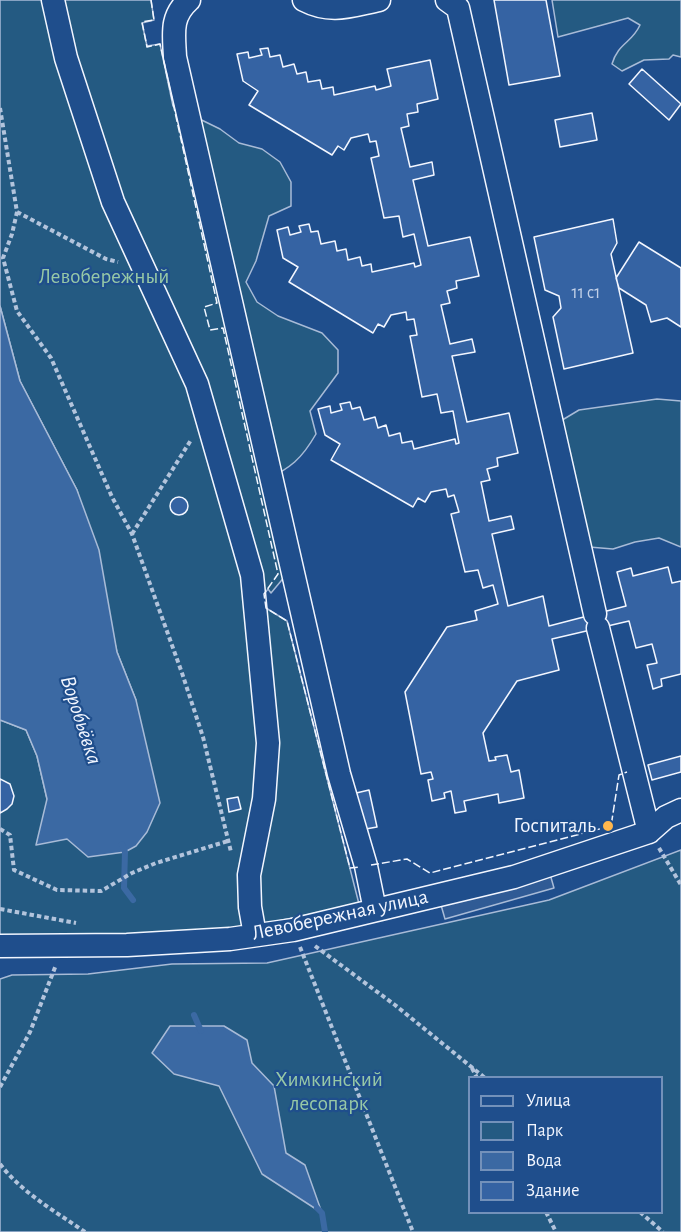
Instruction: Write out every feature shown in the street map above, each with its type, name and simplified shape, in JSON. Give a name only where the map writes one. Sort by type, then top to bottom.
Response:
[{"type":"street","points":[[52,0],[66,58],[113,202],[197,384],[252,575],[268,743],[264,799],[249,874],[250,907],[255,935]]},
{"type":"street","points":[[189,0],[182,7],[173,26],[175,57],[339,774],[366,866],[375,910]]},
{"type":"street","points":[[304,0],[318,8],[338,8],[378,0]]},
{"type":"street","points":[[447,0],[458,8],[596,621],[649,832]]},
{"type":"street","name":"Левобережная улица","points":[[0,946],[127,945],[292,930],[514,877],[649,832],[673,813]]},
{"type":"path","points":[[0,108],[17,212],[3,258],[16,311],[51,358],[112,496],[132,534],[203,737],[232,852]]},
{"type":"path","points":[[17,212],[106,259],[145,270]]},
{"type":"path","points":[[132,534],[206,416]]},
{"type":"path","points":[[0,829],[10,835],[14,870],[57,890],[101,891],[132,873],[156,863],[228,842]]},
{"type":"path","points":[[649,832],[681,885]]},
{"type":"path","points":[[0,909],[80,924]]},
{"type":"path","points":[[292,930],[395,1005],[484,1076]]},
{"type":"path","points":[[292,930],[413,1232]]},
{"type":"path","points":[[0,1087],[30,1032],[54,972]]},
{"type":"path","points":[[470,1065],[476,1076]]},
{"type":"path","points":[[0,1164],[11,1178],[33,1196],[85,1232]]},
{"type":"path","points":[[547,1214],[556,1232]]},
{"type":"path","points":[[642,1214],[663,1232]]},
{"type":"green space","name":"Левобережный","points":[[0,0],[151,0],[154,20],[142,23],[147,46],[160,44],[173,106],[220,129],[239,143],[262,149],[280,162],[291,182],[291,206],[269,216],[256,261],[246,282],[257,302],[278,316],[322,333],[338,350],[338,373],[310,411],[316,434],[311,443],[295,462],[265,481],[286,575],[271,593],[268,589],[264,594],[266,608],[287,621],[359,904],[230,931],[80,938],[0,935],[0,720],[26,730],[37,756],[47,799],[136,700],[117,652],[77,490],[20,381],[0,306]]},
{"type":"green space","points":[[552,0],[681,0],[681,57],[673,55],[669,59],[644,60],[622,71],[612,64],[621,47],[633,36],[640,25],[628,18],[558,37]]},
{"type":"green space","points":[[657,399],[681,401],[681,547],[659,538],[613,549],[589,547],[559,422],[579,410]]},
{"type":"green space","name":"Химкинский лесопарк","points":[[681,850],[681,1232],[0,1232],[0,979],[12,975],[88,974],[172,964],[267,963],[549,900]]},
{"type":"shaded area","points":[[550,874],[554,888],[445,919],[441,905]]},
{"type":"water","points":[[0,306],[20,381],[77,490],[99,550],[117,652],[136,700],[160,803],[147,832],[136,846],[125,852],[88,857],[67,839],[36,845],[47,799],[37,756],[26,730],[0,720]]},
{"type":"water","points":[[170,1026],[224,1026],[247,1040],[252,1063],[274,1086],[286,1153],[305,1165],[322,1213],[262,1174],[219,1086],[174,1074],[152,1053]]},
{"type":"building","points":[[494,0],[546,0],[560,76],[509,85]]},
{"type":"building","points":[[268,48],[270,57],[280,55],[283,67],[294,64],[297,74],[306,72],[308,82],[320,80],[322,89],[333,87],[334,95],[375,86],[376,90],[391,86],[387,69],[430,60],[438,99],[417,104],[418,112],[407,114],[409,126],[401,128],[410,167],[432,162],[434,175],[413,180],[428,246],[470,237],[479,276],[456,281],[457,288],[447,291],[450,303],[441,305],[450,344],[472,339],[475,352],[452,356],[467,422],[509,413],[518,453],[497,458],[498,466],[487,469],[490,480],[481,482],[489,521],[511,516],[514,529],[492,534],[508,606],[543,596],[549,626],[626,606],[617,572],[631,568],[633,576],[668,567],[672,583],[681,581],[681,674],[661,679],[662,686],[653,689],[647,665],[657,663],[652,644],[636,648],[629,621],[552,639],[559,670],[517,681],[483,733],[489,761],[496,760],[495,757],[507,755],[511,772],[519,770],[524,798],[499,803],[498,794],[464,801],[466,811],[455,813],[451,791],[444,793],[445,798],[432,801],[428,780],[433,779],[431,772],[421,774],[405,692],[447,627],[477,620],[475,611],[498,604],[493,585],[483,588],[478,570],[465,572],[451,514],[459,512],[454,495],[448,497],[446,489],[431,492],[425,502],[418,498],[413,507],[331,460],[340,444],[325,435],[318,409],[330,406],[331,413],[342,410],[340,404],[350,402],[352,409],[360,407],[364,420],[375,417],[378,428],[386,425],[389,436],[400,433],[402,443],[412,441],[414,449],[455,439],[456,444],[459,443],[453,411],[441,413],[437,394],[422,397],[410,336],[417,335],[414,319],[407,320],[406,312],[391,315],[384,327],[378,324],[373,333],[289,282],[298,267],[283,258],[277,230],[288,227],[290,235],[301,232],[299,226],[309,224],[311,232],[318,231],[321,244],[335,241],[337,251],[346,249],[348,260],[360,257],[362,266],[371,264],[372,272],[414,263],[415,267],[421,265],[414,234],[403,237],[399,216],[384,218],[371,158],[379,156],[376,141],[370,142],[368,134],[351,138],[344,150],[338,146],[332,155],[249,105],[258,91],[243,81],[237,54],[248,52],[249,58],[262,55],[260,49]]},
{"type":"building","points":[[642,69],[681,104],[669,120],[629,84]]},
{"type":"building","points":[[592,113],[597,140],[560,147],[555,120]]},
{"type":"building","points":[[613,219],[617,243],[611,254],[633,353],[564,369],[553,317],[561,308],[559,296],[545,290],[534,237]]},
{"type":"building","points":[[639,242],[681,268],[681,327],[667,318],[651,322],[646,305],[619,288],[616,278]]},
{"type":"building","points":[[175,497],[183,497],[188,502],[186,513],[175,515],[170,510],[170,502]]},
{"type":"building","points":[[681,756],[681,772],[652,780],[648,765]]},
{"type":"building","points":[[0,779],[10,784],[14,796],[12,804],[0,813]]},
{"type":"building","points":[[369,790],[377,827],[360,830],[352,794]]},
{"type":"building","points":[[238,797],[241,809],[229,812],[227,799]]},
{"type":"waterway","name":"Воробьёвка","points":[[122,844],[125,852],[124,888],[133,900]]},
{"type":"waterway","name":"Воробьёвка","points":[[194,1015],[201,1031]]},
{"type":"waterway","name":"Воробьёвка","points":[[317,1208],[322,1213],[325,1232]]},
{"type":"fence","points":[[151,0],[154,20],[142,22],[147,47],[160,44],[217,303],[204,307],[210,330],[223,328],[278,574],[264,594],[266,608],[287,621],[350,868],[360,867]]},
{"type":"fence","points":[[371,865],[407,859],[430,873],[611,826],[619,775],[627,772]]},
{"type":"place","name":"Госпиталь","points":[[608,826]]}]
